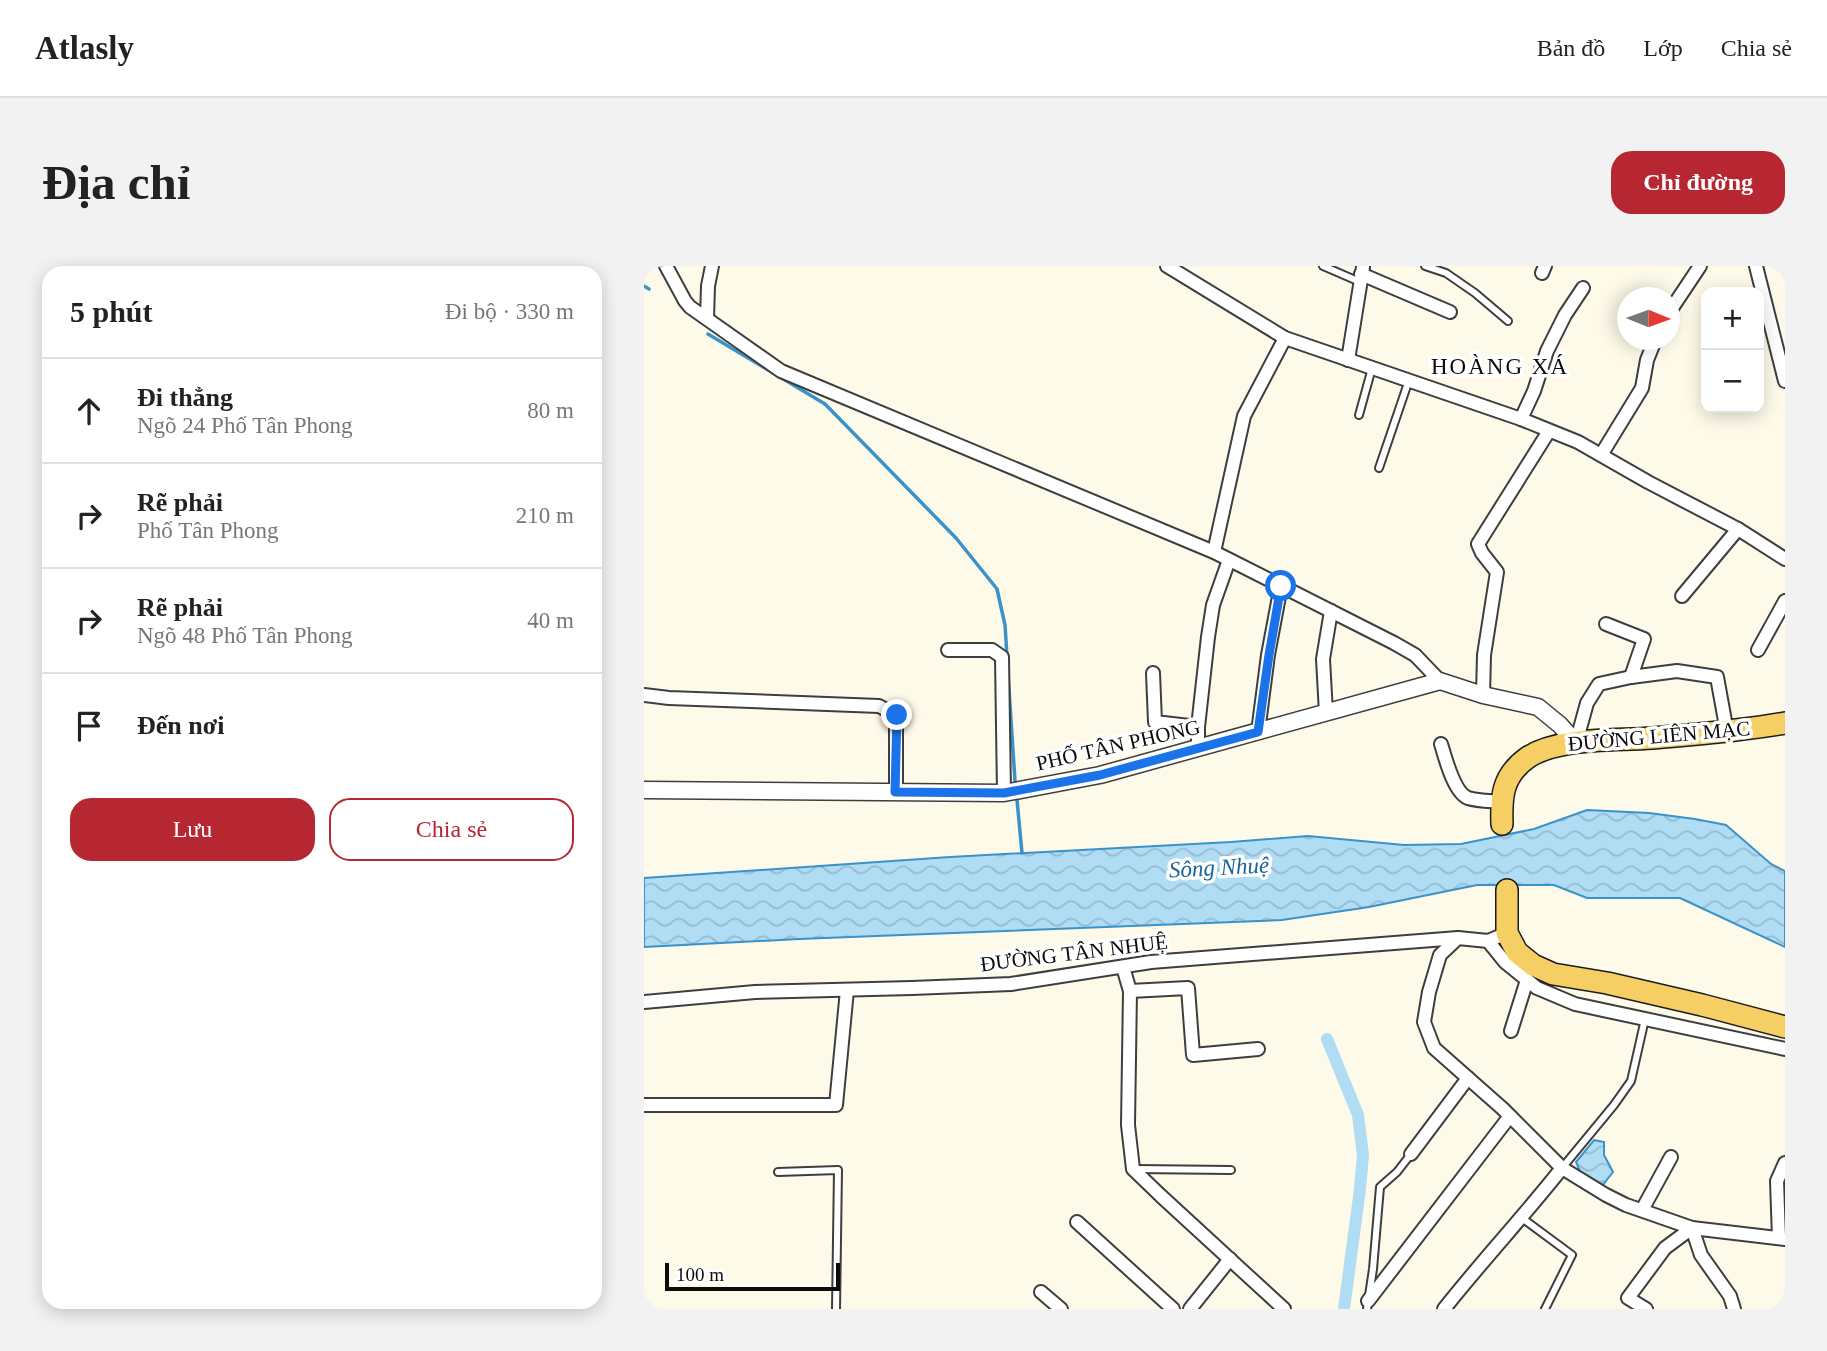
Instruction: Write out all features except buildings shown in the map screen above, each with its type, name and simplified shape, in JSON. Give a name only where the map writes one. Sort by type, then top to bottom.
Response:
[{"type":"main road","name":"ĐƯỜNG LIÊN MẠC","points":[[1502,824],[1501,802],[1505,784],[1524,760],[1549,747],[1727,732],[1785,723]]},
{"type":"main road","points":[[1507,890],[1498,937],[1533,965],[1553,974],[1607,983],[1785,1027]]},
{"type":"street","points":[[666,266],[685,302],[782,371],[1214,552],[1415,655],[1440,681],[1538,708],[1560,725],[1576,743]]},
{"type":"street","points":[[707,318],[712,266]]},
{"type":"street","points":[[1167,266],[1285,338],[1521,419],[1578,442],[1738,529],[1785,559]]},
{"type":"street","points":[[1680,296],[1700,266]]},
{"type":"street","points":[[1756,266],[1785,381]]},
{"type":"street","points":[[1348,360],[1362,274],[1450,312]]},
{"type":"street","points":[[1521,419],[1534,391],[1547,351],[1565,315],[1583,288]]},
{"type":"street","points":[[1214,552],[1244,416],[1285,338]]},
{"type":"street","points":[[1601,455],[1642,388],[1652,350]]},
{"type":"street","points":[[1483,695],[1484,655],[1497,572],[1478,544],[1549,431]]},
{"type":"street","points":[[1682,596],[1738,529]]},
{"type":"street","points":[[1198,748],[1198,727],[1213,605],[1229,560]]},
{"type":"street","points":[[1258,732],[1281,586]]},
{"type":"street","points":[[1758,650],[1785,601]]},
{"type":"street","points":[[1326,713],[1324,659],[1331,611]]},
{"type":"street","points":[[1606,624],[1644,639],[1631,677]]},
{"type":"street","points":[[948,650],[992,650],[1002,657],[1004,793]]},
{"type":"street","points":[[1576,743],[1587,703],[1599,684],[1677,671],[1717,677],[1727,732]]},
{"type":"street","points":[[1153,673],[1155,722],[1198,727]]},
{"type":"street","name":"PHỐ TÂN PHONG","points":[[644,790],[1004,793],[1100,775],[1440,681]]},
{"type":"street","points":[[644,695],[879,706],[897,715],[895,792]]},
{"type":"street","points":[[1441,744],[1463,796],[1501,802]]},
{"type":"street","points":[[1458,937],[1440,956],[1429,992],[1424,1022],[1434,1048],[1510,1116],[1562,1168],[1642,1210],[1692,1228],[1782,1238],[1777,1181],[1785,1163]]},
{"type":"street","name":"ĐƯỜNG TÂN NHUỆ","points":[[644,1002],[755,992],[1011,984],[1151,962],[1458,937],[1498,937]]},
{"type":"street","points":[[1498,937],[1505,962],[1538,988],[1575,1004],[1785,1049]]},
{"type":"street","points":[[1123,967],[1130,991],[1128,1125],[1133,1169],[1284,1309]]},
{"type":"street","points":[[1511,1031],[1527,980]]},
{"type":"street","points":[[1130,991],[1188,988],[1193,1055],[1258,1049]]},
{"type":"street","points":[[644,1105],[836,1105],[847,990]]},
{"type":"street","points":[[1411,1154],[1468,1078]]},
{"type":"street","points":[[1367,1305],[1510,1116]]},
{"type":"street","points":[[1642,1210],[1671,1157]]},
{"type":"street","points":[[1444,1309],[1562,1168]]},
{"type":"street","points":[[1077,1222],[1172,1309]]},
{"type":"street","points":[[1646,1309],[1628,1298],[1665,1248],[1692,1228]]},
{"type":"street","points":[[1692,1228],[1701,1255],[1730,1296],[1734,1309]]},
{"type":"street","points":[[1190,1309],[1230,1259]]},
{"type":"street","points":[[1041,1292],[1060,1309]]},
{"type":"lane","points":[[1323,266],[1362,274]]},
{"type":"lane","points":[[1425,266],[1446,273],[1508,321]]},
{"type":"lane","points":[[1359,415],[1372,368]]},
{"type":"lane","points":[[1379,468],[1409,380]]},
{"type":"lane","points":[[1562,1168],[1631,1081],[1644,1019]]},
{"type":"lane","points":[[1367,1305],[1380,1187],[1397,1172],[1411,1154]]},
{"type":"lane","points":[[1133,1169],[1231,1170]]},
{"type":"lane","points":[[778,1172],[838,1170],[836,1309]]},
{"type":"lane","points":[[1522,1218],[1572,1255],[1545,1309]]},
{"type":"water","name":"Sông Nhuệ","points":[[1587,810],[1649,813],[1726,825],[1771,864],[1785,871],[1785,947],[1680,898],[1587,898],[1554,885],[1477,885],[1369,907],[1282,920],[644,947],[644,878],[1308,836],[1404,845],[1461,844],[1534,829]]},
{"type":"water","points":[[1594,1140],[1604,1142],[1604,1155],[1613,1172],[1602,1186],[1582,1176],[1576,1162]]},
{"type":"waterway","points":[[644,286],[649,289]]},
{"type":"waterway","points":[[708,334],[825,404],[956,538],[997,589],[1005,625],[1007,656]]},
{"type":"waterway","points":[[1008,674],[1015,781]]},
{"type":"waterway","points":[[1017,800],[1022,853]]},
{"type":"waterway","points":[[1327,1039],[1358,1115],[1363,1155],[1344,1309]]},
{"type":"district","name":"HOÀNG XÁ","points":[[1500,366]]},
{"type":"route","points":[[897,715],[895,792],[1004,793],[1100,775],[1258,732],[1281,586]]}]
